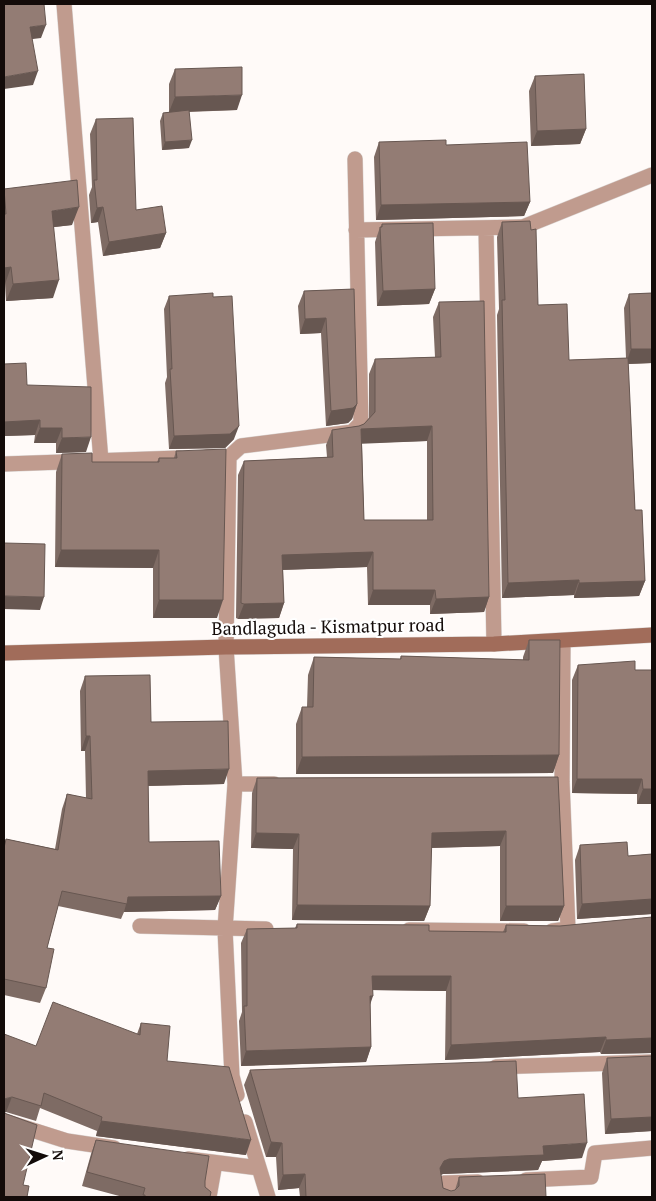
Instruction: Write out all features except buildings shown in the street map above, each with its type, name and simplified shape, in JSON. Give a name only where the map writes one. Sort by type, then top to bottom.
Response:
[{"type":"street","points":[[64,4],[101,461]]},
{"type":"street","points":[[4,464],[228,456],[241,446],[352,432],[361,423],[355,159]]},
{"type":"street","points":[[356,230],[523,227],[652,175]]},
{"type":"street","points":[[486,228],[494,644]]},
{"type":"street","points":[[228,456],[226,647],[235,784],[225,929],[232,1076],[268,1197]]},
{"type":"street","name":"Bandlaguda - Kismatpur road","points":[[4,653],[226,647],[494,644],[652,635]]},
{"type":"street","points":[[563,641],[557,782],[568,929]]},
{"type":"street","points":[[235,784],[285,784]]},
{"type":"street","points":[[140,926],[283,930]]},
{"type":"street","points":[[390,930],[555,931],[586,928]]},
{"type":"street","points":[[486,1068],[652,1062]]},
{"type":"street","points":[[232,1076],[252,1076]]},
{"type":"street","points":[[4,1121],[67,1141],[126,1150]]},
{"type":"street","points":[[512,1180],[591,1177],[595,1153],[652,1148]]},
{"type":"street","points":[[176,1157],[259,1168]]},
{"type":"street","points":[[209,1197],[215,1163]]},
{"type":"street","points":[[445,1197],[444,1183],[493,1181]]}]
